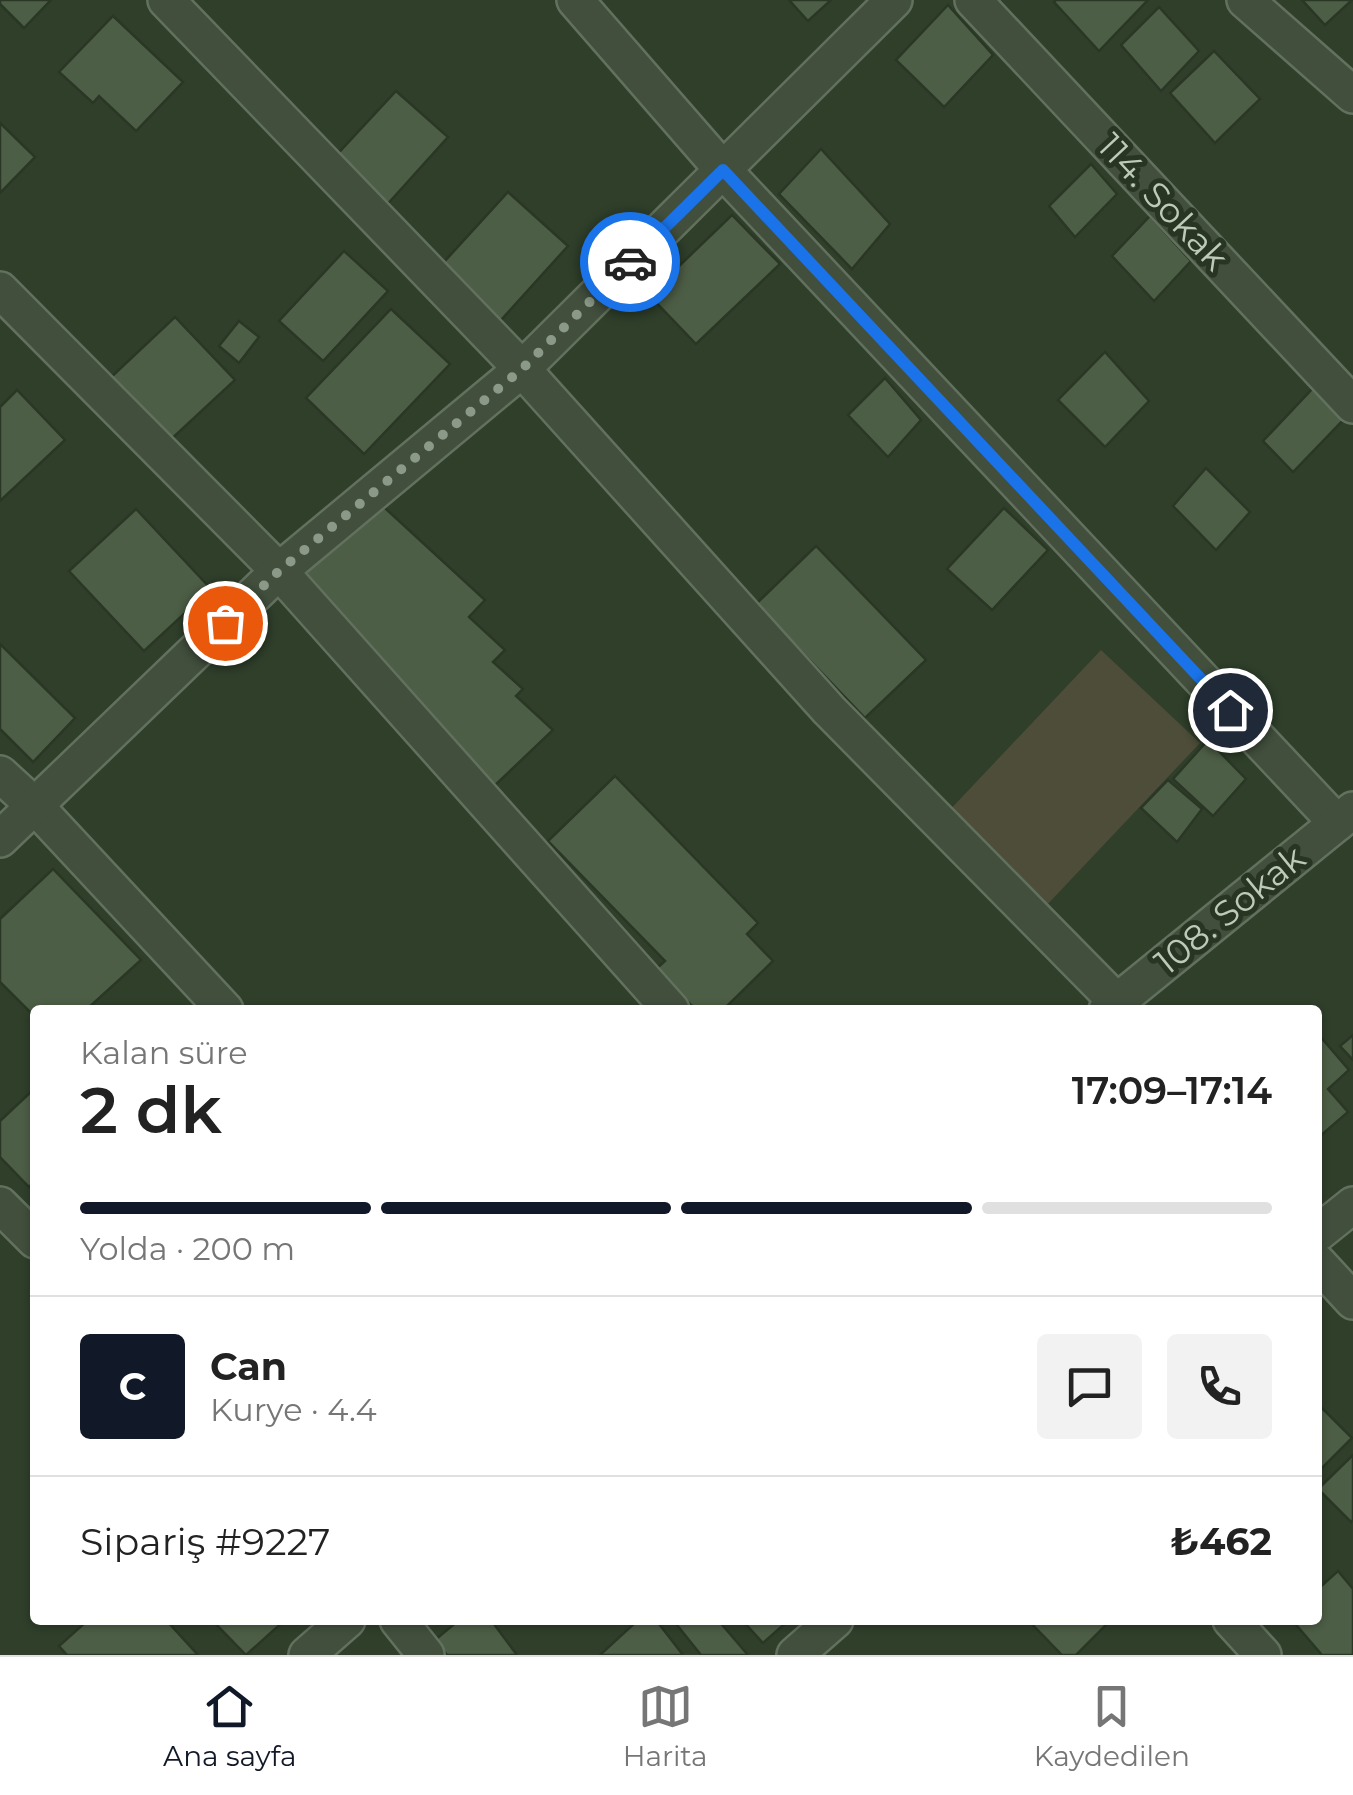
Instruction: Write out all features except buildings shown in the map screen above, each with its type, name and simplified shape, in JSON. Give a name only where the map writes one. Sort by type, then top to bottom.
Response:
[{"type":"street","points":[[166,0],[522,369],[829,710],[1111,1005]]},
{"type":"street","points":[[574,0],[723,170],[1345,817]]},
{"type":"street","points":[[0,839],[279,571],[522,369],[894,0]]},
{"type":"street","name":"114. Sokak","points":[[973,0],[1353,405]]},
{"type":"street","points":[[1245,0],[1353,95]]},
{"type":"street","points":[[0,290],[279,571],[666,1005]]},
{"type":"street","points":[[0,774],[36,807],[220,1005]]},
{"type":"street","name":"108. Sokak","points":[[1113,1005],[1345,817]]},
{"type":"street","points":[[1322,1231],[1353,1204]]},
{"type":"street","points":[[0,1205],[30,1235]]},
{"type":"street","points":[[1322,1267],[1353,1301]]},
{"type":"street","points":[[308,1655],[341,1625]]},
{"type":"street","points":[[402,1625],[426,1655]]},
{"type":"street","points":[[1236,1625],[1263,1655]]},
{"type":"green space","points":[[1101,650],[1200,743],[1045,907],[946,814]]},
{"type":"way so far","points":[[225,623],[279,571],[522,369],[630,262]]},
{"type":"route","points":[[630,262],[723,170],[1230,710]]}]
